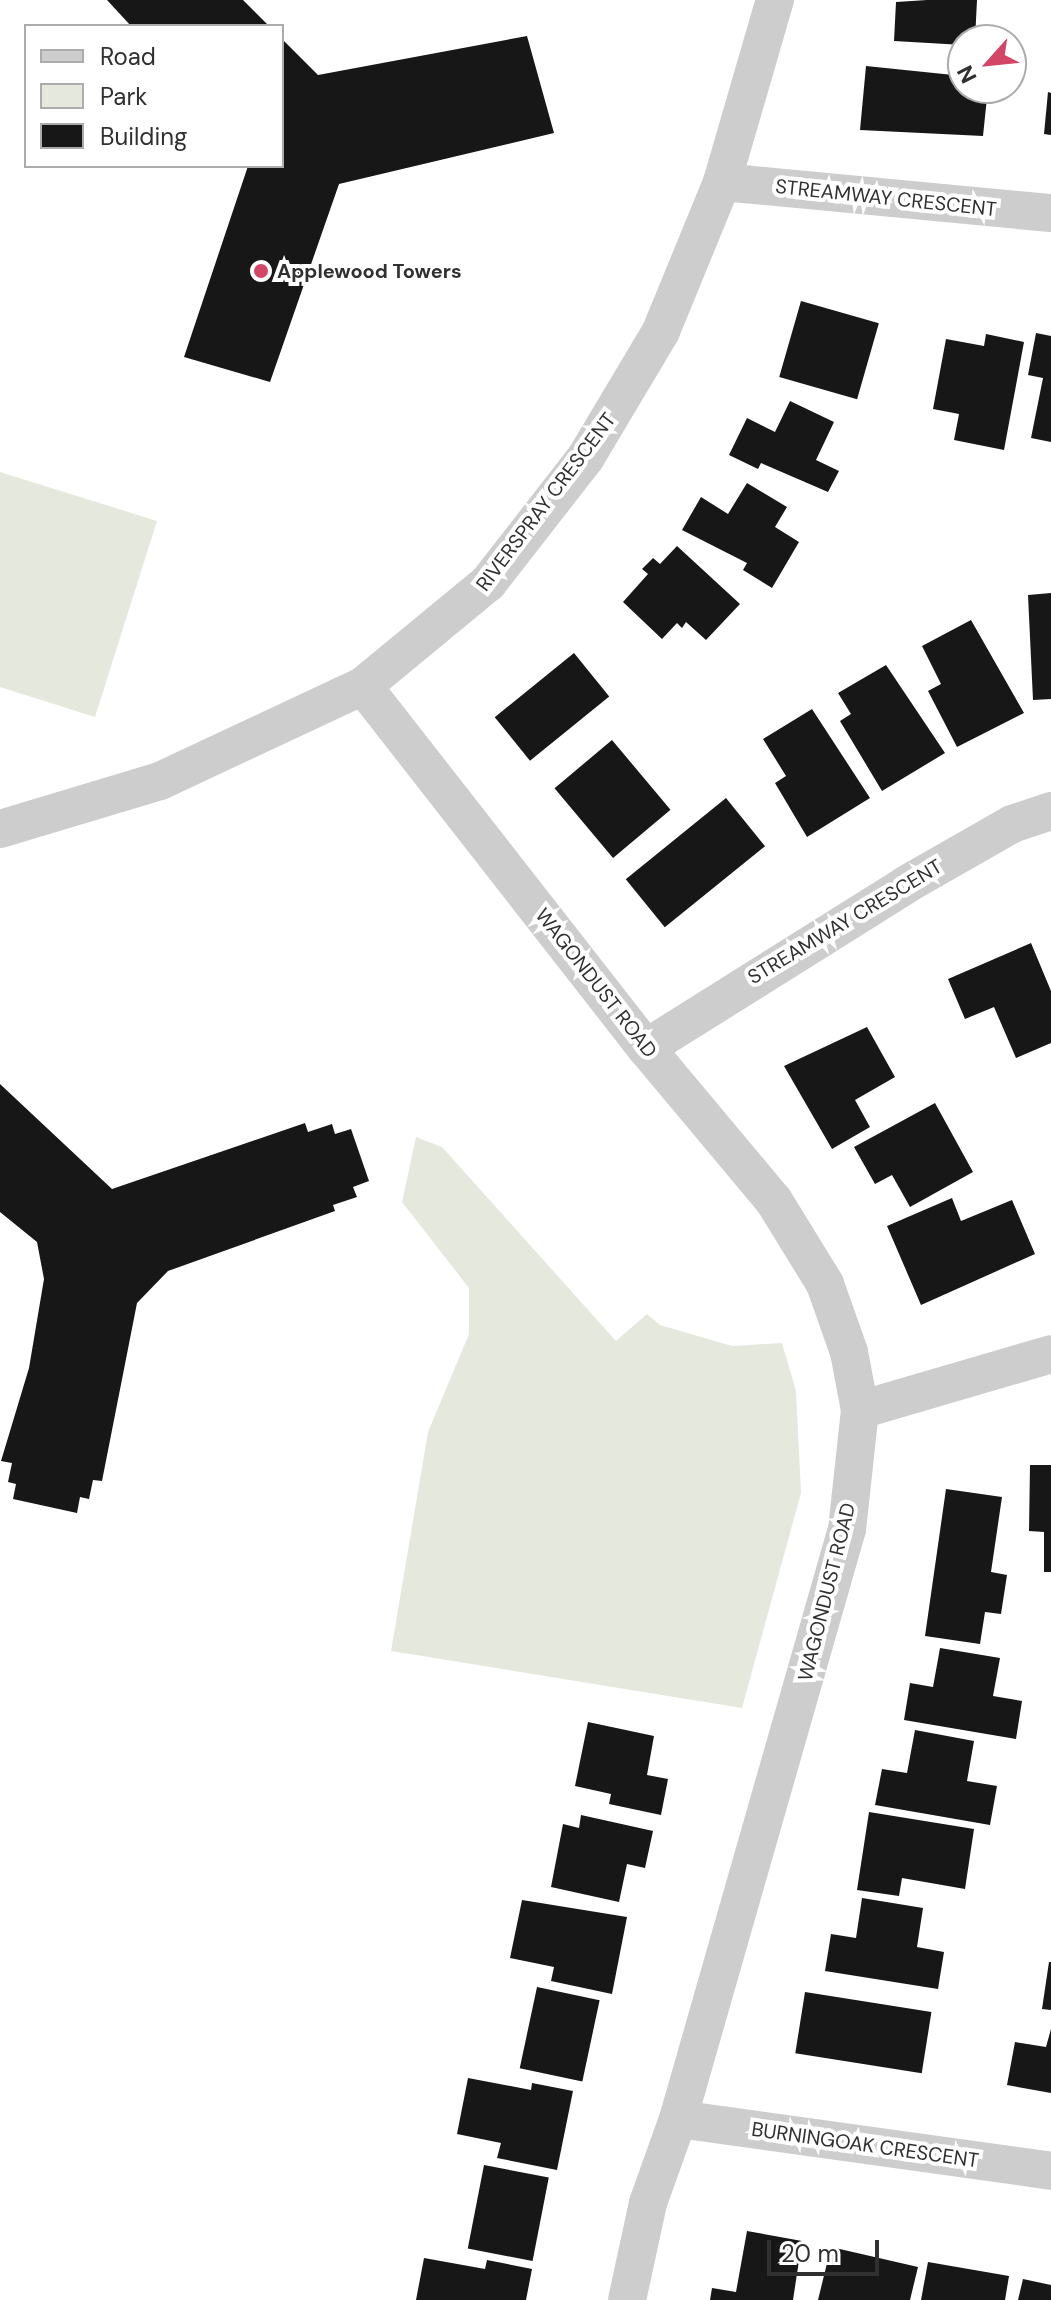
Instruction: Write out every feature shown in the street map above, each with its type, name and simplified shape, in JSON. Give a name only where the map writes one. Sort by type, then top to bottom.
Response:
[{"type":"street","name":"RIVERSPRAY CRESCENT","points":[[0,829],[160,781],[363,686],[488,583],[586,457],[661,331],[722,182],[775,0]]},
{"type":"street","name":"STREAMWAY CRESCENT","points":[[722,182],[1051,213]]},
{"type":"street","name":"WAGONDUST ROAD","points":[[363,686],[646,1048],[774,1201],[825,1284],[849,1352],[860,1410],[847,1529],[678,2119],[648,2203],[627,2300]]},
{"type":"street","name":"STREAMWAY CRESCENT","points":[[646,1048],[907,884],[1012,824],[1051,811]]},
{"type":"street","points":[[860,1410],[1051,1354]]},
{"type":"street","name":"BURNINGOAK CRESCENT","points":[[678,2119],[1051,2171]]},
{"type":"green space","points":[[0,472],[157,521],[95,717],[0,687]]},
{"type":"green space","points":[[416,1137],[442,1147],[616,1341],[647,1314],[660,1325],[732,1346],[782,1343],[796,1391],[801,1493],[742,1708],[391,1651],[428,1432],[469,1334],[469,1288],[402,1202]]},
{"type":"building","points":[[107,0],[243,0],[267,24],[129,24]]},
{"type":"building","points":[[977,0],[976,24],[947,24],[947,44],[894,41],[896,2]]},
{"type":"building","name":"Applewood Towers","points":[[527,36],[554,133],[339,184],[270,382],[184,357],[247,168],[284,168],[284,41],[318,75]]},
{"type":"building","points":[[866,66],[947,74],[947,104],[986,104],[983,136],[860,130]]},
{"type":"building","points":[[1048,92],[1051,93],[1051,135],[1044,134]]},
{"type":"building","points":[[801,301],[879,323],[857,399],[779,377]]},
{"type":"building","points":[[1036,333],[1051,336],[1051,442],[1031,438],[1043,378],[1028,375]]},
{"type":"building","points":[[986,334],[1024,342],[1004,450],[954,440],[959,414],[933,409],[946,339],[984,346]]},
{"type":"building","points":[[790,401],[834,422],[816,460],[839,471],[828,492],[761,463],[758,469],[729,455],[747,418],[775,432]]},
{"type":"building","points":[[747,483],[787,507],[775,527],[799,542],[772,588],[743,570],[747,563],[682,530],[701,497],[728,514]]},
{"type":"building","points":[[677,546],[740,604],[706,640],[686,622],[682,628],[677,623],[662,639],[623,602],[648,574],[642,569],[653,558],[660,564]]},
{"type":"building","points":[[1051,593],[1051,699],[1033,700],[1028,595]]},
{"type":"building","points":[[971,620],[1024,713],[957,747],[928,691],[941,684],[922,646]]},
{"type":"building","points":[[574,653],[609,697],[530,761],[495,717]]},
{"type":"building","points":[[886,665],[945,753],[882,791],[840,721],[851,714],[838,693]]},
{"type":"building","points":[[812,709],[870,798],[807,837],[775,783],[786,776],[763,739]]},
{"type":"building","points":[[612,740],[670,810],[613,858],[555,788]]},
{"type":"building","points":[[726,798],[765,846],[665,927],[626,879]]},
{"type":"building","points":[[1031,943],[1051,991],[1051,1043],[1016,1058],[994,1007],[965,1019],[948,979]]},
{"type":"building","points":[[867,1027],[895,1077],[855,1100],[870,1127],[832,1149],[784,1066]]},
{"type":"building","points":[[0,1084],[112,1189],[305,1123],[308,1132],[332,1124],[335,1134],[351,1129],[369,1181],[353,1187],[357,1197],[333,1205],[335,1211],[168,1271],[137,1303],[102,1481],[93,1480],[89,1499],[80,1497],[77,1513],[13,1499],[16,1484],[8,1482],[12,1463],[1,1461],[29,1368],[44,1279],[37,1242],[0,1212]]},
{"type":"building","points":[[935,1103],[973,1172],[910,1207],[892,1175],[875,1184],[854,1147]]},
{"type":"building","points":[[952,1198],[961,1221],[1012,1200],[1035,1254],[921,1305],[887,1226]]},
{"type":"building","points":[[1030,1465],[1051,1465],[1051,1572],[1044,1572],[1044,1532],[1029,1531]]},
{"type":"building","points":[[946,1489],[1002,1497],[991,1572],[1007,1575],[1001,1614],[985,1612],[980,1644],[925,1636]]},
{"type":"building","points":[[940,1648],[1000,1658],[993,1696],[1022,1701],[1016,1739],[904,1720],[910,1683],[933,1687]]},
{"type":"building","points":[[588,1722],[654,1736],[647,1775],[668,1779],[661,1815],[609,1804],[611,1794],[575,1786]]},
{"type":"building","points":[[915,1730],[974,1741],[967,1781],[997,1786],[990,1825],[875,1805],[882,1769],[907,1773]]},
{"type":"building","points":[[869,1812],[974,1829],[965,1889],[902,1878],[899,1896],[857,1890]]},
{"type":"building","points":[[581,1815],[653,1831],[645,1868],[627,1864],[619,1902],[551,1887],[563,1824],[579,1828]]},
{"type":"building","points":[[862,1898],[923,1908],[917,1947],[944,1952],[938,1989],[825,1971],[831,1934],[856,1938]]},
{"type":"building","points":[[522,1900],[627,1917],[612,1994],[551,1981],[554,1967],[510,1958]]},
{"type":"building","points":[[1051,1962],[1051,2010],[1042,2009]]},
{"type":"building","points":[[537,1987],[600,2000],[582,2081],[520,2068]]},
{"type":"building","points":[[805,1992],[931,2012],[922,2073],[795,2053]]},
{"type":"building","points":[[1051,2029],[1051,2093],[1007,2085],[1015,2042],[1046,2047]]},
{"type":"building","points":[[468,2078],[531,2090],[532,2083],[573,2091],[557,2170],[497,2158],[501,2143],[457,2134]]},
{"type":"building","points":[[484,2165],[549,2178],[533,2261],[468,2248]]},
{"type":"building","points":[[747,2231],[802,2241],[793,2300],[710,2300],[712,2288],[736,2292]]},
{"type":"building","points":[[831,2247],[918,2267],[910,2300],[818,2300]]},
{"type":"building","points":[[424,2258],[485,2269],[487,2260],[532,2269],[526,2300],[416,2300]]},
{"type":"building","points":[[928,2262],[1009,2276],[1005,2300],[921,2300]]},
{"type":"building","points":[[1023,2279],[1051,2285],[1051,2300],[1018,2300]]},
{"type":"place","name":"Applewood Towers","points":[[261,271]]}]
